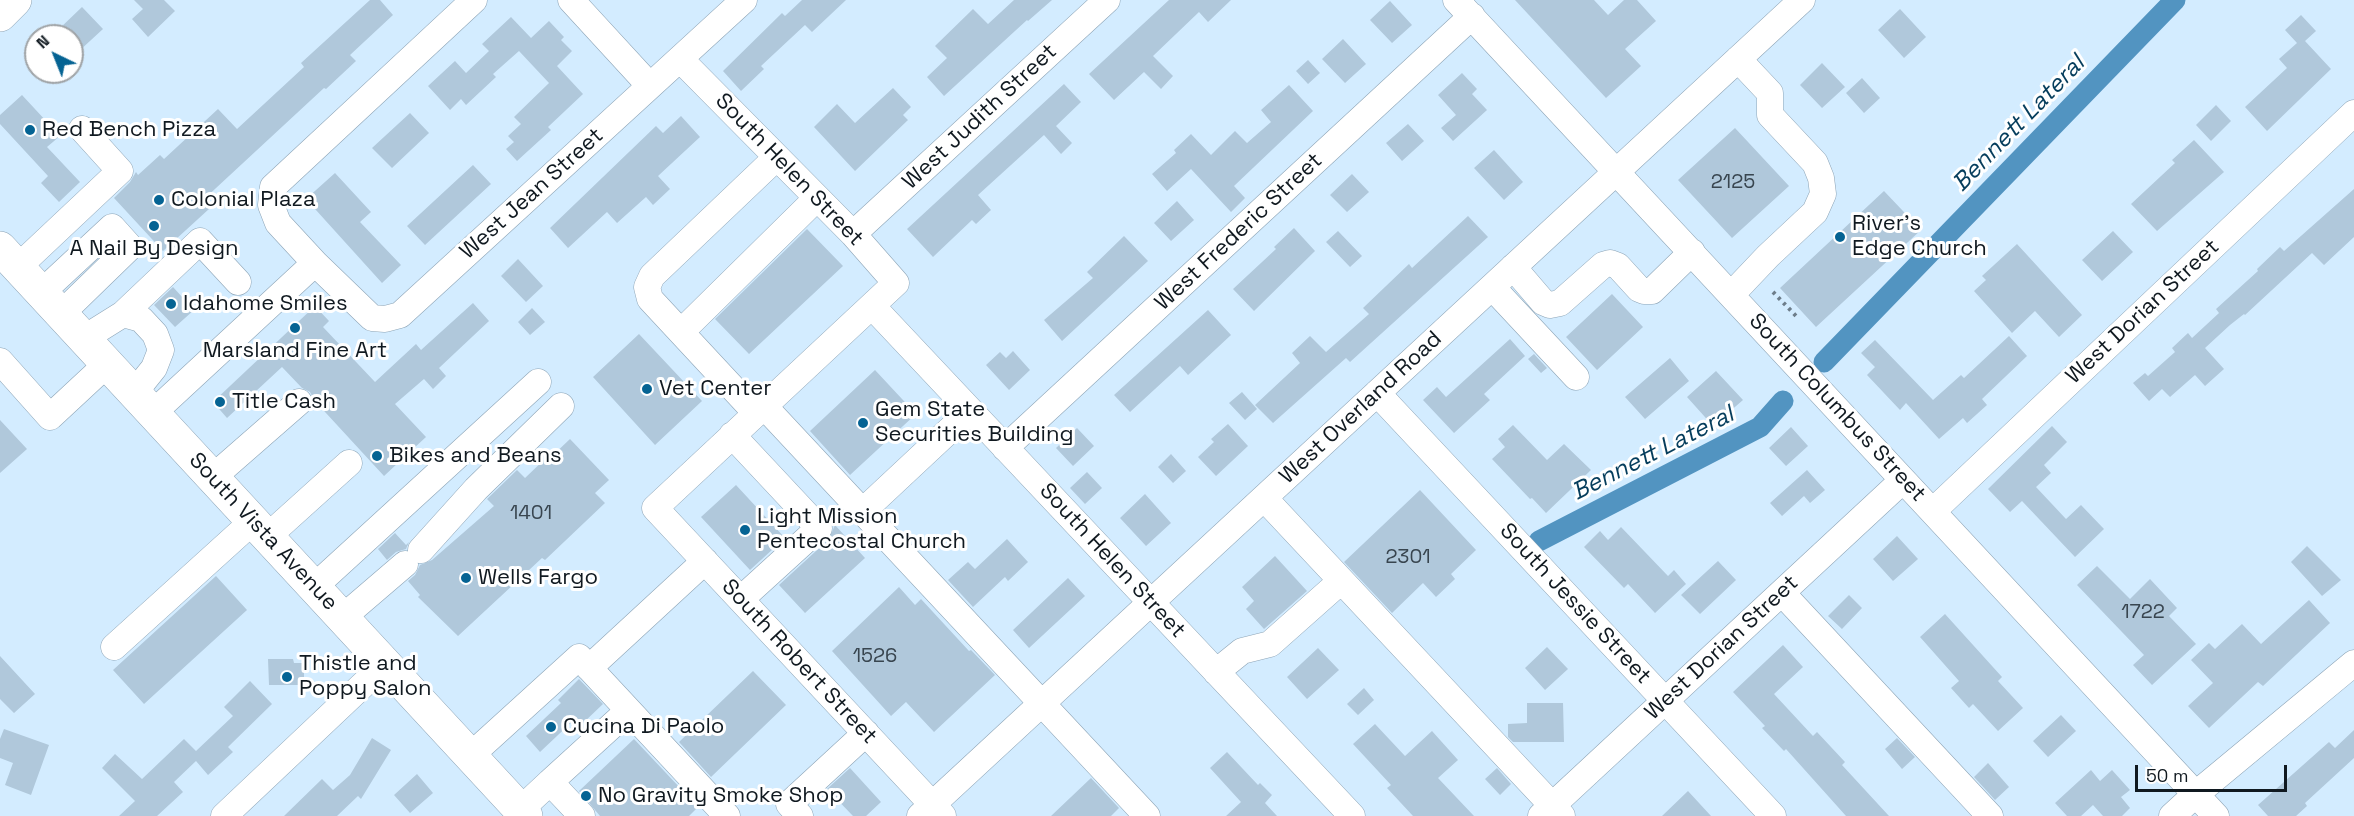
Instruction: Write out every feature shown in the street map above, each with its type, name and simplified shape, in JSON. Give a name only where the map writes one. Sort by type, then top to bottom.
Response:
[{"type":"main road","points":[[0,15],[15,0]]},
{"type":"main road","name":"South Vista Avenue","points":[[5,255],[523,813]]},
{"type":"street","points":[[143,403],[315,262],[278,223],[271,205],[273,187],[474,0]]},
{"type":"street","points":[[571,0],[650,86]]},
{"type":"street","name":"West Jean Street","points":[[315,262],[372,318],[386,319],[400,315],[744,0]]},
{"type":"street","name":"West Judith Street","points":[[853,234],[1107,0]]},
{"type":"street","name":"West Overland Road","points":[[932,812],[1043,702],[1802,0]]},
{"type":"street","name":"South Columbus Street","points":[[1464,8],[2216,816]]},
{"type":"street","name":"West Frederic Street","points":[[1005,448],[1464,8]]},
{"type":"street","name":"South Helen Street","points":[[680,59],[853,234],[896,283],[872,306],[1352,816]]},
{"type":"street","points":[[1731,295],[1815,212],[1824,194],[1815,163],[1770,116],[1770,93],[1738,59]]},
{"type":"street","name":"West Dorian Street","points":[[1933,511],[2354,113]]},
{"type":"street","points":[[5,255],[120,171],[82,129]]},
{"type":"street","points":[[777,157],[652,276],[648,287],[650,299],[863,511],[1148,816]]},
{"type":"street","points":[[681,332],[817,198]]},
{"type":"street","points":[[83,339],[123,314],[200,241],[238,282]]},
{"type":"street","points":[[1513,267],[1543,302],[1550,305],[1560,303],[1603,265],[1610,263],[1618,266],[1639,289],[1652,291],[1692,252]]},
{"type":"street","points":[[1492,287],[1576,377]]},
{"type":"street","points":[[741,599],[819,528],[732,435],[872,306]]},
{"type":"street","points":[[123,314],[141,319],[155,334],[161,350],[143,403]]},
{"type":"street","points":[[0,362],[50,417],[107,364]]},
{"type":"street","points":[[314,587],[538,382]]},
{"type":"street","name":"South Jessie Street","points":[[1377,393],[1769,815]]},
{"type":"street","points":[[212,478],[299,402]]},
{"type":"street","points":[[342,618],[413,557],[476,489],[561,406]]},
{"type":"street","points":[[863,511],[970,411]]},
{"type":"street","name":"South Robert Street","points":[[732,435],[655,508],[866,733],[932,812]]},
{"type":"street","points":[[114,646],[260,530],[349,463]]},
{"type":"street","name":"West Dorian Street","points":[[1552,812],[1665,701],[1903,480]]},
{"type":"street","points":[[1264,498],[1552,812]]},
{"type":"street","points":[[589,668],[705,561]]},
{"type":"street","points":[[1216,672],[1242,651],[1270,644],[1341,581]]},
{"type":"street","points":[[1782,593],[1990,816]]},
{"type":"street","points":[[470,756],[579,657],[718,813]]},
{"type":"street","points":[[2172,816],[2354,663]]},
{"type":"street","points":[[224,816],[385,664]]},
{"type":"street","points":[[523,813],[550,782],[628,711]]},
{"type":"street","points":[[800,816],[789,804],[866,733]]},
{"type":"street","points":[[550,782],[582,816]]},
{"type":"path","points":[[1773,292],[1799,319]]},
{"type":"building","points":[[134,0],[164,0],[175,11],[148,37],[132,19],[143,9]]},
{"type":"building","points":[[370,0],[380,0],[393,15],[350,55],[356,61],[202,201],[209,209],[163,251],[114,198],[130,182],[136,172],[138,175],[160,155],[164,159],[218,109],[237,129],[304,67],[301,63]]},
{"type":"building","points":[[802,0],[846,0],[812,32],[805,25],[761,66],[764,69],[741,91],[723,71],[782,13],[785,16]]},
{"type":"building","points":[[1014,0],[1052,0],[944,96],[927,77],[947,58],[935,46],[973,9],[988,24]]},
{"type":"building","points":[[1169,0],[1231,0],[1208,22],[1199,12],[1153,56],[1173,76],[1161,89],[1144,72],[1114,100],[1089,74]]},
{"type":"building","points":[[1515,0],[1594,0],[1608,15],[1624,0],[1637,0],[1656,21],[1625,49],[1641,66],[1606,98]]},
{"type":"building","points":[[1390,1],[1412,25],[1392,43],[1370,20]]},
{"type":"building","points":[[82,7],[103,29],[84,46],[84,24],[64,24]]},
{"type":"building","points":[[1900,9],[1926,37],[1904,58],[1878,30]]},
{"type":"building","points":[[2301,15],[2316,31],[2305,41],[2331,69],[2267,131],[2245,107],[2287,68],[2279,59],[2297,43],[2285,30]]},
{"type":"building","points":[[511,17],[531,38],[549,21],[564,37],[561,40],[572,51],[557,66],[583,94],[548,127],[551,130],[517,161],[506,149],[514,142],[508,136],[521,124],[514,117],[549,83],[519,51],[493,74],[496,77],[466,105],[461,99],[450,110],[428,86],[455,61],[466,73],[489,51],[482,44]]},
{"type":"building","points":[[1343,39],[1366,64],[1345,83],[1322,59]]},
{"type":"building","points":[[1308,60],[1320,73],[1308,84],[1296,71]]},
{"type":"building","points":[[1822,63],[1845,87],[1822,108],[1800,85]]},
{"type":"building","points":[[1462,73],[1477,89],[1472,94],[1487,110],[1453,141],[1441,128],[1456,115],[1438,95]]},
{"type":"building","points":[[1862,78],[1880,98],[1864,113],[1846,93]]},
{"type":"building","points":[[1064,84],[1081,102],[1056,126],[1072,143],[1061,154],[1044,135],[978,195],[991,210],[976,224],[972,220],[933,257],[907,229]]},
{"type":"building","points":[[1289,85],[1313,111],[1234,186],[1245,198],[1231,212],[1191,169],[1167,191],[1152,174],[1176,153],[1174,150],[1191,134],[1211,155],[1235,131],[1247,143],[1271,122],[1261,110]]},
{"type":"building","points":[[893,88],[911,107],[903,115],[908,120],[855,171],[814,127],[837,104],[855,123]]},
{"type":"building","name":"Red Bench Pizza","points":[[22,95],[60,136],[47,147],[80,182],[59,202],[41,183],[48,176],[0,124],[0,115]]},
{"type":"building","points":[[2216,105],[2231,121],[2211,141],[2196,125]]},
{"type":"building","points":[[410,113],[429,133],[392,168],[372,148]]},
{"type":"building","points":[[681,116],[700,137],[658,176],[670,189],[653,205],[646,197],[617,223],[607,212],[568,248],[550,228],[656,126],[663,133]]},
{"type":"building","points":[[1408,124],[1424,141],[1402,161],[1386,143]]},
{"type":"building","points":[[1735,128],[1789,186],[1732,238],[1678,180]]},
{"type":"building","points":[[2194,140],[2224,172],[2157,231],[2131,204],[2175,163],[2172,160]]},
{"type":"building","points":[[1494,150],[1523,182],[1504,200],[1474,168]]},
{"type":"building","points":[[473,165],[491,184],[425,245],[407,226]]},
{"type":"building","points":[[335,173],[371,212],[360,222],[401,265],[382,283],[306,199]]},
{"type":"building","points":[[1352,174],[1369,192],[1347,212],[1330,195]]},
{"type":"building","points":[[2354,189],[2354,237],[2324,265],[2312,253],[2245,315],[2230,325],[2205,348],[2224,369],[2205,386],[2195,375],[2170,397],[2162,389],[2149,401],[2133,383],[2145,373],[2148,376],[2175,352],[2172,348],[2188,333],[2192,338],[2219,313],[2216,309],[2258,271],[2257,269],[2280,247],[2284,251]]},
{"type":"building","points":[[1884,191],[1921,230],[1816,327],[1780,288]]},
{"type":"building","points":[[1177,201],[1194,220],[1171,241],[1154,223]]},
{"type":"building","points":[[1468,216],[1488,237],[1350,362],[1346,358],[1273,423],[1255,405],[1300,363],[1292,353],[1310,336],[1326,352],[1369,314],[1363,308],[1409,264],[1412,268]]},
{"type":"building","points":[[1294,228],[1315,251],[1254,311],[1233,289],[1276,249],[1274,247]]},
{"type":"building","points":[[807,229],[843,266],[749,354],[715,319]]},
{"type":"building","points":[[1338,231],[1362,256],[1350,267],[1326,242]]},
{"type":"building","points":[[2113,231],[2133,252],[2102,281],[2082,260]]},
{"type":"building","points":[[1124,236],[1148,261],[1062,341],[1044,320],[1093,278],[1087,272]]},
{"type":"building","points":[[2017,244],[2082,315],[2059,337],[2035,311],[2012,333],[1974,291],[1986,280],[1982,276]]},
{"type":"building","points":[[518,259],[543,286],[526,302],[501,276]]},
{"type":"building","name":"Idahome Smiles","points":[[173,287],[194,310],[175,327],[154,305]]},
{"type":"building","points":[[1612,294],[1643,327],[1597,370],[1566,337]]},
{"type":"building","points":[[473,303],[489,321],[439,368],[446,376],[433,389],[424,379],[395,404],[426,437],[384,476],[314,400],[310,392],[302,388],[282,367],[227,418],[213,402],[315,306],[329,321],[323,327],[375,382],[416,344],[421,350]]},
{"type":"building","points":[[532,308],[545,322],[530,335],[518,322]]},
{"type":"building","points":[[1208,310],[1231,335],[1188,375],[1180,366],[1130,412],[1114,395]]},
{"type":"building","name":"Vet Center","points":[[639,334],[702,401],[655,445],[593,377]]},
{"type":"building","points":[[2009,336],[2027,356],[1982,399],[1987,405],[1967,423],[1963,418],[1939,439],[1906,403],[1900,410],[1867,375],[1875,367],[1861,353],[1875,340],[1933,400],[1961,375],[1964,378]]},
{"type":"building","points":[[1510,339],[1525,356],[1484,394],[1490,400],[1454,433],[1423,400],[1437,387],[1446,397]]},
{"type":"building","points":[[1013,351],[1030,370],[1009,390],[986,365],[1000,352],[1006,358]]},
{"type":"building","points":[[1534,354],[1547,368],[1541,373],[1528,359]]},
{"type":"building","points":[[1670,358],[1689,381],[1645,419],[1625,397]]},
{"type":"building","name":"Gem State Securities Building","points":[[875,370],[916,414],[850,475],[810,431]]},
{"type":"building","points":[[1716,371],[1743,400],[1713,426],[1687,397]]},
{"type":"building","points":[[1242,392],[1257,409],[1245,420],[1229,403]]},
{"type":"building","points":[[0,420],[27,449],[0,473]]},
{"type":"building","points":[[1228,424],[1248,446],[1216,476],[1198,457],[1214,442],[1211,439]]},
{"type":"building","points":[[1513,425],[1547,460],[1564,444],[1591,470],[1546,513],[1492,459],[1505,447],[1498,439]]},
{"type":"building","points":[[2052,426],[2067,442],[2044,465],[2051,473],[2036,487],[2066,519],[2081,505],[2104,529],[2075,557],[2022,501],[2010,512],[1988,489]]},
{"type":"building","points":[[1791,427],[1808,446],[1786,466],[1769,448]]},
{"type":"building","points":[[1077,428],[1094,446],[1073,466],[1056,448]]},
{"type":"building","points":[[570,439],[609,480],[595,493],[605,503],[545,560],[542,558],[458,636],[418,597],[420,595],[408,581],[415,575],[420,565],[432,560],[494,506],[487,499],[517,470],[525,478]]},
{"type":"building","points":[[1171,454],[1186,471],[1173,483],[1158,467]]},
{"type":"building","points":[[1807,470],[1825,490],[1810,503],[1804,496],[1782,516],[1770,503]]},
{"type":"building","points":[[1087,472],[1102,488],[1085,504],[1070,488]]},
{"type":"building","name":"Light Mission Pentecostal Church","points":[[736,485],[785,538],[750,570],[701,517]]},
{"type":"building","points":[[1420,490],[1476,550],[1451,574],[1455,579],[1436,597],[1423,583],[1392,613],[1344,562]]},
{"type":"building","points":[[1145,494],[1171,523],[1146,546],[1120,518]]},
{"type":"building","points":[[835,525],[865,558],[805,613],[779,585],[829,539]]},
{"type":"building","points":[[1621,527],[1668,576],[1674,570],[1686,584],[1655,613],[1628,584],[1624,588],[1584,547],[1600,531],[1608,540]]},
{"type":"building","points":[[395,533],[406,545],[409,542],[406,549],[396,552],[387,560],[378,549]]},
{"type":"building","points":[[1897,536],[1918,559],[1893,581],[1873,559]]},
{"type":"building","points":[[1007,539],[1028,562],[1008,581],[1005,577],[973,607],[948,580],[968,562],[975,569]]},
{"type":"building","points":[[2307,546],[2341,580],[2322,596],[2291,562]]},
{"type":"building","points":[[1275,556],[1307,591],[1264,629],[1246,609],[1254,601],[1242,587]]},
{"type":"building","points":[[1718,561],[1736,580],[1700,614],[1681,595]]},
{"type":"building","points":[[2097,566],[2130,599],[2150,579],[2177,608],[2169,616],[2196,644],[2152,685],[2133,665],[2144,655],[2077,585]]},
{"type":"building","points":[[216,576],[247,610],[144,704],[113,670]]},
{"type":"building","points":[[1068,578],[1085,596],[1029,648],[1013,630]]},
{"type":"building","points":[[899,587],[915,605],[921,599],[969,651],[971,650],[995,675],[934,732],[906,702],[891,716],[832,651]]},
{"type":"building","points":[[1849,595],[1862,608],[1842,629],[1828,616]]},
{"type":"building","points":[[2309,600],[2330,623],[2263,686],[2258,682],[2209,728],[2188,706],[2213,683],[2191,660],[2209,643],[2215,649],[2242,624],[2261,644]]},
{"type":"building","points":[[1945,614],[2002,677],[1998,681],[2023,708],[1998,731],[1973,704],[1969,708],[1951,688],[1959,681],[1920,637]]},
{"type":"building","points":[[1783,645],[1803,667],[1774,694],[1813,736],[1817,732],[1845,762],[1842,765],[1889,816],[1846,816],[1786,749],[1784,751],[1762,728],[1765,726],[1733,692]]},
{"type":"building","points":[[1547,647],[1568,669],[1545,690],[1525,668]]},
{"type":"building","points":[[1318,648],[1339,670],[1307,699],[1287,677]]},
{"type":"building","points":[[0,656],[35,694],[14,713],[0,699]]},
{"type":"building","name":"Thistle and Poppy Salon","points":[[268,659],[293,659],[294,663],[304,663],[304,685],[269,685]]},
{"type":"building","points":[[753,671],[786,705],[711,777],[679,742]]},
{"type":"building","points":[[579,679],[603,704],[581,725],[575,719],[540,752],[526,736],[561,703],[558,700]]},
{"type":"building","points":[[250,681],[272,704],[228,747],[233,752],[208,775],[196,761],[174,782],[183,792],[157,816],[119,816],[135,801],[102,768],[115,754],[142,779],[184,739],[196,751],[233,716],[224,707]]},
{"type":"building","points":[[1364,688],[1374,700],[1358,715],[1347,704]]},
{"type":"building","points":[[1527,703],[1563,703],[1564,742],[1513,742],[1508,737],[1508,724],[1527,723]]},
{"type":"building","points":[[2061,715],[2076,731],[2048,757],[2033,741]]},
{"type":"building","points":[[1375,724],[1405,756],[1432,731],[1458,760],[1438,778],[1474,816],[1413,816],[1387,788],[1391,785],[1353,744]]},
{"type":"building","points":[[4,729],[49,745],[31,795],[5,785],[13,763],[0,758],[0,739]]},
{"type":"building","points":[[2354,730],[2354,758],[2305,803],[2307,806],[2296,816],[2268,816],[2258,805],[2329,742],[2335,748]]},
{"type":"building","points":[[372,738],[391,750],[361,799],[358,796],[337,816],[284,816],[322,779],[333,790],[350,775]]},
{"type":"building","points":[[1897,738],[1915,757],[1902,769],[1885,749]]},
{"type":"building","points":[[634,739],[698,807],[689,816],[600,816],[579,791]]},
{"type":"building","points":[[1227,752],[1258,785],[1260,783],[1272,795],[1265,803],[1277,816],[1226,816],[1241,802],[1210,768]]},
{"type":"building","points":[[1988,763],[2009,787],[1995,800],[1974,777]]},
{"type":"building","points":[[850,768],[881,802],[866,816],[853,816],[827,789]]},
{"type":"building","points":[[1497,768],[1511,784],[1500,795],[1485,779]]},
{"type":"building","points":[[2091,770],[2100,781],[2112,770],[2130,790],[2121,797],[2130,808],[2122,816],[2103,816],[2093,805],[2081,816],[2067,816],[2055,803]]},
{"type":"building","points":[[417,774],[433,793],[410,813],[394,795]]},
{"type":"building","points":[[1091,778],[1119,808],[1111,816],[1051,816]]},
{"type":"building","points":[[1688,791],[1711,816],[1662,816]]},
{"type":"waterway","name":"Bennett Lateral","points":[[1824,362],[2175,0]]},
{"type":"waterway","name":"Bennett Lateral","points":[[1539,541],[1760,427],[1783,401]]},
{"type":"place","name":"Red Bench Pizza","points":[[30,130]]},
{"type":"place","name":"Colonial Plaza","points":[[159,200]]},
{"type":"place","name":"A Nail By Design","points":[[154,226]]},
{"type":"place","name":"River's Edge Church","points":[[1840,237]]},
{"type":"place","name":"Idahome Smiles","points":[[171,304]]},
{"type":"place","name":"Marsland Fine Art","points":[[295,328]]},
{"type":"place","name":"Vet Center","points":[[647,389]]},
{"type":"place","name":"Title Cash","points":[[220,402]]},
{"type":"place","name":"Gem State Securities Building","points":[[863,423]]},
{"type":"place","name":"Bikes and Beans","points":[[377,456]]},
{"type":"place","name":"Light Mission Pentecostal Church","points":[[745,530]]},
{"type":"place","name":"Wells Fargo","points":[[466,578]]},
{"type":"place","name":"Thistle and Poppy Salon","points":[[287,677]]},
{"type":"place","name":"Cucina Di Paolo","points":[[551,727]]},
{"type":"place","name":"No Gravity Smoke Shop","points":[[586,796]]}]
